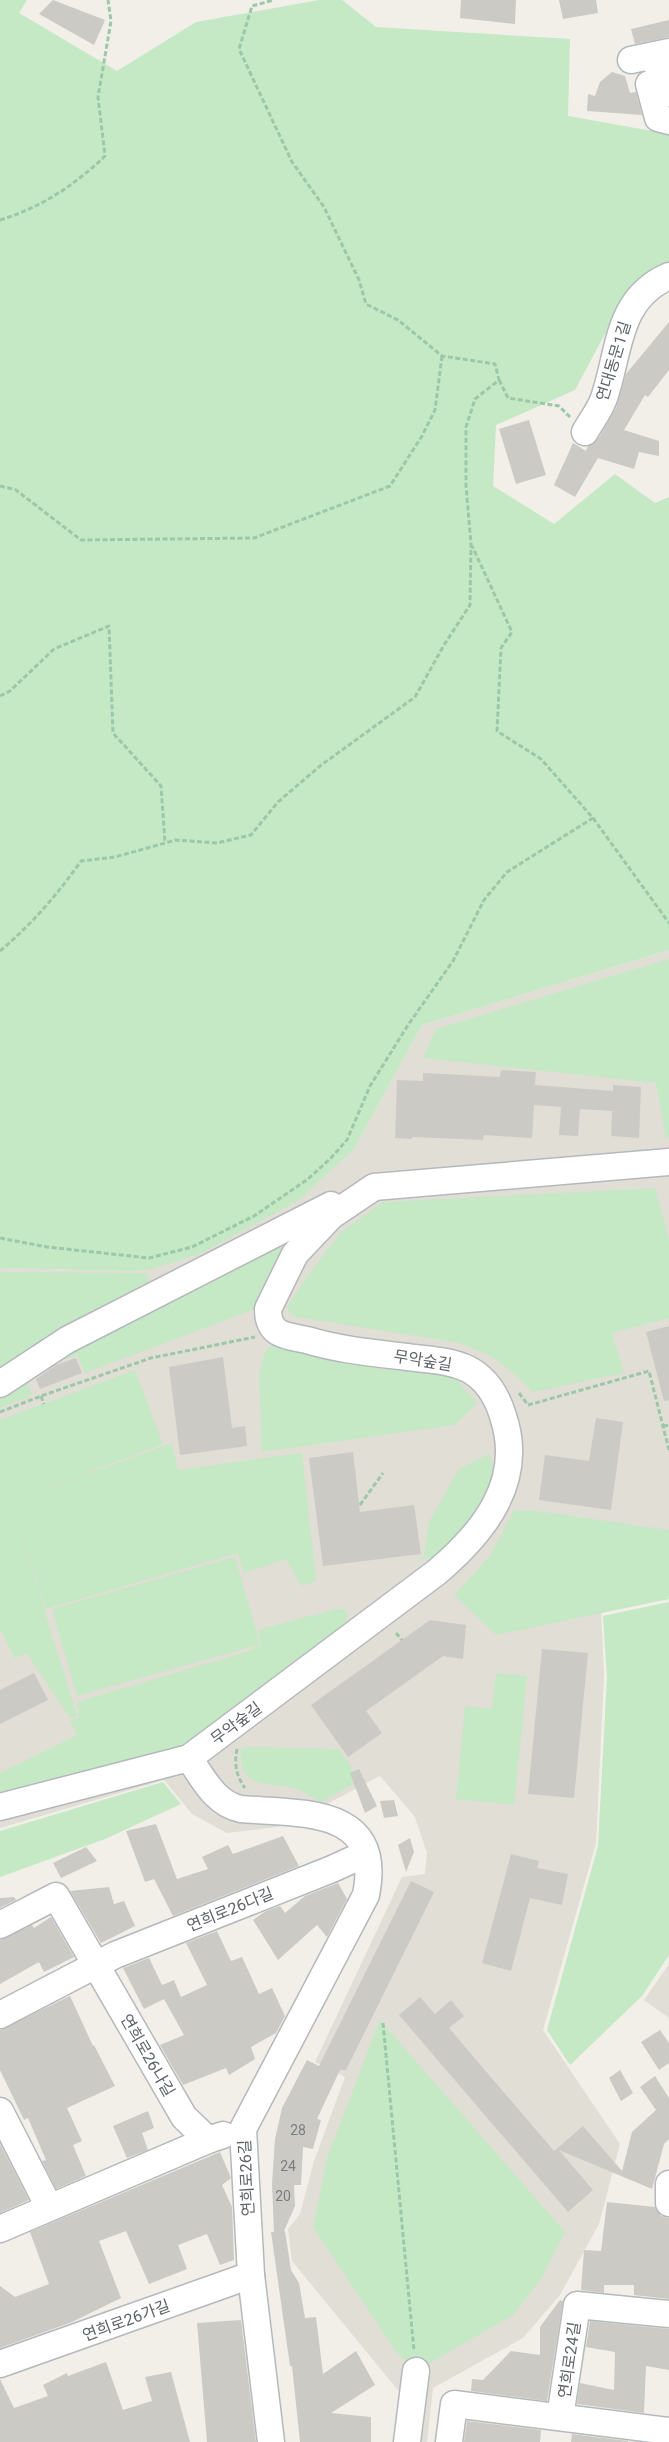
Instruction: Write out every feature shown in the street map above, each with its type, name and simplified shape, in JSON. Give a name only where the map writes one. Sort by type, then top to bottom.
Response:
[{"type":"street","points":[[652,56],[664,94],[659,89]]},
{"type":"street","points":[[659,89],[658,118],[669,121]]},
{"type":"street","name":"연대동문1길","points":[[585,432],[604,399],[617,345],[630,307],[659,280],[669,276]]},
{"type":"street","name":"무악숲길","points":[[189,1758],[460,1552],[496,1506],[507,1479],[510,1445],[497,1395],[468,1369],[446,1362],[333,1348],[279,1332],[272,1325],[268,1318],[268,1309],[295,1254],[331,1216],[374,1187],[669,1162]]},
{"type":"street","points":[[0,1384],[67,1340],[336,1203],[340,1210]]},
{"type":"street","points":[[0,1807],[189,1758],[218,1798],[227,1805],[241,1809],[327,1817],[351,1829],[358,1838],[365,1854]]},
{"type":"street","name":"연희로26다길","points":[[0,2014],[114,1955],[332,1869],[365,1854]]},
{"type":"street","name":"연희로26길","points":[[271,2442],[252,2275],[243,2129],[366,1894],[370,1864],[365,1854]]},
{"type":"street","points":[[0,1925],[56,1896],[96,1965]]},
{"type":"street","name":"연희로26나길","points":[[96,1965],[184,2117],[208,2140]]},
{"type":"street","points":[[0,2111],[50,2207]]},
{"type":"street","points":[[0,2229],[208,2140],[243,2129]]},
{"type":"street","points":[[669,2184],[669,2203]]},
{"type":"street","name":"연희로26가길","points":[[0,2365],[252,2275]]},
{"type":"street","name":"연희로24길","points":[[560,2417],[577,2305],[669,2314]]},
{"type":"street","points":[[407,2442],[416,2371]]},
{"type":"street","name":"연희로24길","points":[[449,2442],[454,2404],[669,2431]]},
{"type":"path","points":[[0,220],[19,214],[54,196],[89,171],[105,156],[98,97],[111,21],[108,0]]},
{"type":"path","points":[[274,0],[252,6],[239,49],[292,162],[324,207],[359,280],[366,304],[398,320],[442,356],[495,364],[508,398],[559,406],[585,432]]},
{"type":"path","points":[[0,486],[16,490],[81,540],[254,538],[390,486],[422,436],[434,410],[442,356]]},
{"type":"path","points":[[0,951],[25,930],[53,901],[81,861],[115,857],[176,840],[217,843],[251,836],[278,802],[320,766],[415,697],[444,644],[470,605],[471,544],[466,486],[466,427],[475,399],[500,380]]},
{"type":"path","points":[[471,544],[512,632],[501,648],[497,731],[541,759],[593,818],[669,923]]},
{"type":"path","points":[[0,696],[10,691],[54,649],[109,626],[113,733],[161,786],[165,843]]},
{"type":"path","points":[[0,1238],[47,1247],[149,1258],[192,1246],[254,1216],[308,1179],[347,1140],[370,1086],[408,1025],[453,961],[484,900],[507,872],[593,818]]},
{"type":"path","points":[[0,1412],[40,1396],[151,1358],[252,1336],[260,1339]]},
{"type":"path","points":[[528,1405],[649,1371],[669,1450]]},
{"type":"path","points":[[40,1396],[44,1404]]},
{"type":"path","points":[[663,1426],[669,1424]]},
{"type":"path","points":[[360,1505],[383,1474]]},
{"type":"path","points":[[396,1633],[402,1640]]},
{"type":"path","points":[[383,2023],[416,2371]]},
{"type":"shaded area","points":[[669,950],[669,1584],[601,1608],[604,1675],[596,1843],[543,2030],[620,2144],[599,2224],[560,2295],[523,2338],[433,2388],[427,2442],[397,2442],[401,2394],[292,2261],[288,2229],[300,2214],[314,2161],[345,2077],[315,2062],[402,1877],[425,1874],[427,1853],[415,1817],[380,1776],[321,1807],[301,1821],[277,1827],[227,1833],[192,1814],[164,1780],[0,1828],[0,1268],[131,1271],[354,1149],[422,1025]]},
{"type":"shaded area","points":[[669,1964],[669,2018],[644,2000]]},
{"type":"green space","points":[[0,0],[27,0],[19,13],[117,71],[196,22],[319,0],[342,0],[376,27],[570,39],[568,116],[669,134],[669,268],[631,285],[575,390],[496,425],[493,486],[554,524],[615,474],[655,503],[669,497],[669,950],[422,1025],[354,1149],[299,1200],[202,1253],[152,1269],[131,1271],[0,1268]]},
{"type":"green space","points":[[669,959],[669,1138],[666,1138],[656,1083],[423,1058],[436,1029]]},
{"type":"green space","points":[[655,1188],[669,1239],[669,1318],[612,1333],[624,1373],[533,1392],[512,1372],[491,1356],[460,1343],[292,1316],[287,1307],[308,1275],[340,1233],[383,1202]]},
{"type":"green space","points":[[305,1225],[260,1307],[85,1373],[77,1355],[29,1371]]},
{"type":"green space","points":[[0,1272],[147,1273],[152,1292],[0,1376]]},
{"type":"green space","points":[[276,1341],[418,1368],[457,1380],[477,1403],[454,1425],[262,1452],[259,1374],[265,1352]]},
{"type":"green space","points":[[135,1370],[163,1444],[28,1495],[172,1443],[178,1470],[302,1453],[316,1581],[301,1586],[286,1559],[244,1573],[238,1553],[45,1609],[15,1515],[77,1716],[70,1718],[27,1653],[15,1658],[0,1629],[0,1505],[11,1501],[0,1504],[0,1420]]},
{"type":"green space","points":[[23,1372],[32,1395],[0,1408],[0,1387]]},
{"type":"green space","points":[[489,1454],[494,1470],[486,1493],[469,1525],[432,1558],[418,1560],[424,1557],[429,1522],[459,1469]]},
{"type":"green space","points":[[514,1510],[537,1511],[669,1530],[669,1599],[496,1635],[454,1595],[490,1556]]},
{"type":"green space","points":[[235,1557],[260,1644],[77,1696],[52,1609]]},
{"type":"green space","points":[[669,1602],[669,1955],[642,1996],[570,2065],[547,2030],[598,1846],[607,1678],[603,1616]]},
{"type":"green space","points":[[336,1609],[344,1609],[348,1614],[344,1627],[297,1659],[190,1742],[153,1757],[0,1798],[0,1773],[77,1735],[70,1721],[79,1717],[77,1702],[246,1652],[261,1645],[258,1630]]},
{"type":"green space","points":[[496,1673],[527,1676],[514,1805],[456,1799],[465,1706],[492,1709]]},
{"type":"green space","points":[[241,1748],[339,1749],[360,1780],[321,1802],[297,1789],[265,1784],[249,1778],[241,1762]]},
{"type":"green space","points":[[163,1782],[181,1804],[105,1839],[0,1877],[0,1831]]},
{"type":"green space","points":[[380,2020],[565,2232],[541,2279],[513,2315],[416,2371],[397,2353],[313,2227],[328,2155]]},
{"type":"building","points":[[53,0],[105,20],[94,45],[39,14]]},
{"type":"building","points":[[461,0],[516,0],[515,24],[460,18]]},
{"type":"building","points":[[559,0],[596,0],[598,13],[563,19]]},
{"type":"building","points":[[669,20],[669,37],[635,44],[631,29]]},
{"type":"building","points":[[612,72],[625,76],[630,93],[636,92],[642,115],[587,111],[588,94],[595,96],[600,82]]},
{"type":"building","points":[[669,322],[669,370],[648,397],[645,395],[624,430],[659,441],[659,456],[639,452],[634,469],[598,458],[575,497],[554,485],[573,443],[586,451],[588,446],[598,439],[616,408],[626,374]]},
{"type":"building","points":[[529,420],[546,475],[516,484],[499,429]]},
{"type":"building","points":[[501,1070],[536,1072],[535,1085],[613,1091],[613,1085],[641,1087],[639,1138],[611,1136],[612,1111],[580,1109],[578,1136],[559,1135],[561,1107],[534,1105],[532,1138],[484,1135],[483,1140],[395,1138],[397,1080],[423,1081],[423,1073],[500,1077]]},
{"type":"building","points":[[669,1326],[669,1400],[664,1401],[646,1332]]},
{"type":"building","points":[[223,1357],[232,1428],[245,1426],[247,1446],[180,1455],[169,1367]]},
{"type":"building","points":[[76,1358],[82,1373],[40,1389],[36,1379],[56,1365]]},
{"type":"building","points":[[596,1418],[623,1422],[611,1510],[539,1500],[545,1455],[589,1461]]},
{"type":"building","points":[[353,1452],[360,1512],[414,1505],[421,1554],[323,1566],[309,1458]]},
{"type":"building","points":[[430,1620],[466,1625],[463,1659],[443,1656],[366,1711],[382,1733],[348,1757],[311,1705]]},
{"type":"building","points":[[542,1649],[588,1653],[574,1798],[528,1794]]},
{"type":"building","points":[[34,1673],[48,1700],[0,1724],[0,1690]]},
{"type":"building","points":[[359,1769],[377,1806],[365,1813],[350,1773]]},
{"type":"building","points":[[394,1800],[398,1816],[384,1818],[380,1801]]},
{"type":"building","points":[[156,1824],[177,1879],[208,1869],[202,1857],[228,1845],[233,1854],[283,1836],[299,1866],[173,1916],[154,1879],[145,1882],[126,1831]]},
{"type":"building","points":[[410,1838],[414,1852],[406,1872],[398,1845]]},
{"type":"building","points":[[86,1847],[97,1861],[61,1878],[53,1863]]},
{"type":"building","points":[[511,1854],[539,1861],[537,1868],[568,1874],[562,1905],[530,1898],[511,1971],[482,1963]]},
{"type":"building","points":[[411,1881],[434,1892],[346,2070],[340,2070],[317,2119],[321,2120],[313,2149],[303,2147],[301,2185],[294,2185],[295,2206],[284,2231],[291,2270],[299,2283],[305,2318],[316,2317],[323,2374],[356,2351],[375,2385],[331,2413],[371,2417],[371,2442],[300,2442],[292,2366],[290,2366],[271,2232],[274,2232],[272,2184],[275,2139],[282,2108],[307,2060],[319,2066]]},
{"type":"building","points":[[338,1883],[347,1899],[327,1937],[317,1925],[278,1960],[253,1920],[266,1911],[280,1906],[285,1913],[305,1896]]},
{"type":"building","points":[[109,1887],[114,1904],[124,1901],[135,1926],[101,1943],[70,1891]]},
{"type":"building","points":[[14,1897],[16,1900],[0,1908],[0,1898]]},
{"type":"building","points":[[51,1917],[74,1957],[44,1972],[39,1962],[0,1984],[0,1940],[32,1925],[34,1928]]},
{"type":"building","points":[[217,1931],[231,1961],[242,1957],[259,1994],[272,1988],[285,2016],[276,2033],[251,2047],[255,2059],[229,2075],[226,2068],[183,2085],[160,2045],[184,2035],[164,1999],[144,2009],[123,1968],[149,1958],[162,1985],[174,1980],[181,1997],[207,1985],[186,1943]]},
{"type":"building","points":[[70,1996],[93,2046],[115,2086],[67,2108],[82,2141],[73,2145],[86,2176],[56,2189],[42,2161],[46,2160],[28,2118],[24,2120],[0,2070],[0,2030]]},
{"type":"building","points":[[420,1997],[435,2014],[451,2000],[464,2016],[449,2028],[554,2151],[583,2126],[622,2171],[632,2132],[656,2110],[640,2087],[655,2076],[669,2098],[669,2139],[664,2144],[652,2189],[559,2150],[593,2190],[568,2212],[399,2015]]},
{"type":"building","points":[[660,2030],[669,2043],[669,2063],[659,2070],[641,2042]]},
{"type":"building","points":[[620,2070],[633,2093],[621,2101],[609,2078]]},
{"type":"building","points":[[148,2111],[154,2128],[142,2133],[148,2150],[127,2158],[113,2126]]},
{"type":"building","points":[[0,2144],[29,2200],[0,2213]]},
{"type":"building","points":[[220,2152],[231,2178],[222,2185],[232,2207],[234,2260],[220,2265],[207,2234],[178,2245],[187,2269],[149,2284],[126,2231],[99,2241],[121,2298],[72,2322],[0,2348],[0,2286],[15,2297],[49,2284],[30,2232]]},
{"type":"building","points":[[607,2202],[655,2207],[661,2216],[669,2218],[669,2299],[634,2295],[634,2285],[604,2285],[604,2293],[581,2290],[584,2250],[601,2251]]},
{"type":"building","points":[[560,2300],[563,2301],[547,2401],[471,2391],[472,2379],[483,2380],[511,2351],[540,2355],[540,2327]]},
{"type":"building","points":[[241,2320],[256,2442],[207,2442],[197,2323]]},
{"type":"building","points":[[590,2321],[669,2329],[669,2370],[646,2366],[644,2413],[577,2404],[580,2383],[614,2390],[615,2352],[586,2347]]},
{"type":"building","points":[[106,2362],[123,2410],[152,2401],[145,2377],[171,2372],[190,2442],[0,2442],[0,2379],[14,2408],[48,2396],[43,2385],[67,2373],[68,2376]]},
{"type":"building","points":[[467,2421],[541,2430],[540,2442],[464,2442]]},
{"type":"building","points":[[572,2434],[628,2441],[628,2442],[571,2442]]}]
